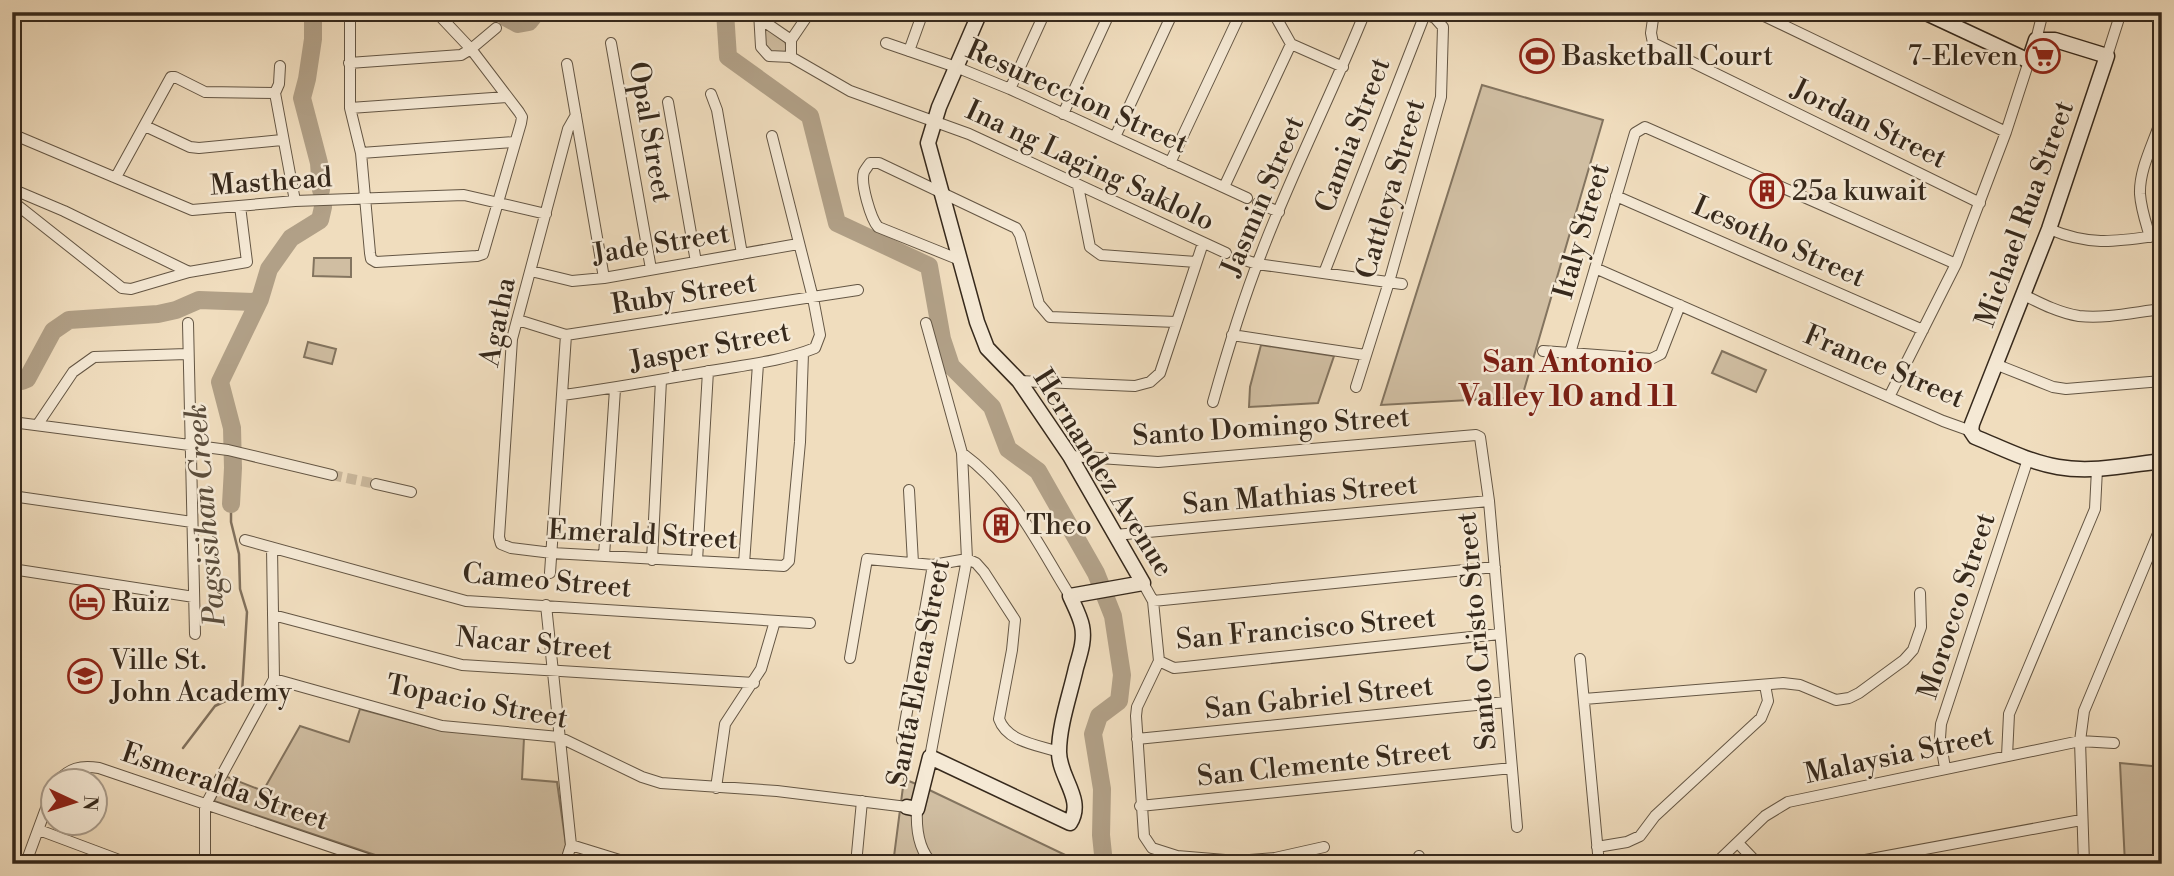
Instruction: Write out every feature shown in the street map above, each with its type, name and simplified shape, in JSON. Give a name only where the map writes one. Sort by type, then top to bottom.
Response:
[{"type":"street","points":[[325,15],[350,13],[438,12],[471,49],[522,117],[500,202],[483,254],[376,262],[371,259],[361,153],[350,108],[350,13]]},
{"type":"street","points":[[791,57],[791,40],[810,12]]},
{"type":"street","points":[[909,51],[923,12]]},
{"type":"street","name":"Hernandez Avenue","points":[[980,12],[928,143],[941,193],[987,348],[1019,380],[1070,456],[1153,601],[1159,661]]},
{"type":"street","points":[[1010,89],[1045,12]]},
{"type":"street","points":[[1063,114],[1110,12]]},
{"type":"street","points":[[1115,137],[1173,12]]},
{"type":"street","points":[[1170,163],[1241,12]]},
{"type":"street","points":[[1273,12],[1292,44],[1343,67]]},
{"type":"street","name":"Jasmin Street","points":[[1213,402],[1232,335],[1257,264],[1365,12]]},
{"type":"street","name":"Jordan Street","points":[[1654,12],[1651,33],[1653,43],[1980,203]]},
{"type":"street","name":"Jordan Street","points":[[1756,12],[2006,132]]},
{"type":"street","points":[[1924,12],[2029,61]]},
{"type":"street","points":[[1889,397],[1956,264],[2006,132],[2043,12]]},
{"type":"street","name":"Michael Rua Street","points":[[1971,431],[2049,229],[2121,12]]},
{"type":"street","name":"Camia Street","points":[[1324,273],[1423,13]]},
{"type":"street","name":"Cattleya Street","points":[[1356,387],[1389,282],[1441,97],[1443,27],[1435,18],[1423,13]]},
{"type":"street","points":[[759,15],[791,40]]},
{"type":"street","name":"Ina ng Laging Saklolo","points":[[759,15],[761,47],[764,52],[779,58],[791,57],[850,90],[969,134],[1226,253]]},
{"type":"street","points":[[349,63],[461,55],[496,28]]},
{"type":"street","points":[[2036,40],[2055,40],[2107,57]]},
{"type":"street","name":"Opal Street","points":[[611,43],[651,269]]},
{"type":"street","name":"Resureccion Street","points":[[886,43],[1010,89],[1247,198]]},
{"type":"street","points":[[1224,187],[1292,44]]},
{"type":"street","points":[[567,64],[604,278]]},
{"type":"street","points":[[279,66],[279,84],[275,93],[295,201]]},
{"type":"street","points":[[116,177],[171,77],[205,92],[275,93]]},
{"type":"street","points":[[710,94],[717,110],[742,254]]},
{"type":"street","points":[[350,108],[507,97]]},
{"type":"street","points":[[668,102],[696,262]]},
{"type":"street","name":"Agatha","points":[[501,544],[499,537],[512,339],[568,129],[576,115]]},
{"type":"street","points":[[2150,237],[2140,192],[2141,177],[2159,139],[2162,116]]},
{"type":"street","points":[[145,126],[190,147],[199,148],[282,140]]},
{"type":"street","name":"Italy Street","points":[[1570,353],[1635,133],[1645,127],[1956,264]]},
{"type":"street","name":"Masthead","points":[[12,134],[185,209],[295,201],[464,195],[546,214]]},
{"type":"street","name":"Jasper Street","points":[[562,395],[615,389],[758,364],[816,348],[820,335],[813,298],[772,136]]},
{"type":"street","points":[[361,153],[515,142]]},
{"type":"street","points":[[960,260],[878,227],[872,220],[863,179],[864,171],[870,163],[879,163],[1016,228],[1039,304],[1050,317],[1176,322]]},
{"type":"street","points":[[1078,186],[1090,247],[1101,256],[1196,262]]},
{"type":"street","points":[[12,189],[64,211],[189,272]]},
{"type":"street","name":"Lesotho Street","points":[[1616,196],[1923,330]]},
{"type":"street","points":[[12,201],[122,288],[131,289],[189,272],[247,262],[240,206]]},
{"type":"street","points":[[1258,203],[1279,212]]},
{"type":"street","points":[[2049,229],[2090,242],[2162,235]]},
{"type":"street","points":[[1019,380],[1135,386],[1150,382],[1160,373],[1203,243]]},
{"type":"street","name":"Jade Street","points":[[531,271],[572,281],[604,278],[798,244]]},
{"type":"street","points":[[1236,257],[1257,264],[1402,284]]},
{"type":"street","name":"France Street","points":[[1595,268],[1971,431],[1975,437],[2028,459],[2057,467],[2097,469],[2162,461]]},
{"type":"street","name":"Ruby Street","points":[[518,320],[566,335],[858,290]]},
{"type":"street","points":[[2022,295],[2061,312],[2079,316],[2162,309]]},
{"type":"street","points":[[1543,351],[1651,359],[1661,354],[1680,305]]},
{"type":"street","points":[[188,323],[195,634]]},
{"type":"street","name":"Santa Elena Street","points":[[926,323],[962,453],[967,559],[930,757],[912,808],[925,857],[933,864]]},
{"type":"street","points":[[550,573],[566,335]]},
{"type":"street","points":[[1232,335],[1365,355]]},
{"type":"street","name":"Emerald Street","points":[[501,544],[511,548],[552,553],[784,566],[789,561],[800,442],[803,353]]},
{"type":"street","points":[[38,424],[73,372],[94,356],[187,354]]},
{"type":"street","points":[[1996,363],[2053,387],[2066,389],[2162,381]]},
{"type":"street","points":[[744,564],[758,364]]},
{"type":"street","points":[[697,561],[708,371]]},
{"type":"street","points":[[652,560],[662,380]]},
{"type":"street","points":[[604,556],[615,389]]},
{"type":"street","points":[[12,422],[228,450],[332,475]]},
{"type":"street","name":"Santo Domingo Street","points":[[1070,456],[1158,462],[1476,435]]},
{"type":"street","name":"Santo Cristo Street","points":[[1476,435],[1482,440],[1489,501],[1517,827]]},
{"type":"street","points":[[930,757],[1070,823],[1075,815],[1075,799],[1061,771],[1059,752],[1083,640],[1082,624],[1070,596],[1009,496],[981,467],[962,453]]},
{"type":"street","name":"Morocco Street","points":[[1945,768],[1940,738],[1941,724],[2028,459]]},
{"type":"street","points":[[2007,756],[2008,713],[2095,509],[2097,469]]},
{"type":"street","points":[[376,484],[411,492]]},
{"type":"street","points":[[909,489],[913,563]]},
{"type":"street","points":[[12,496],[192,522]]},
{"type":"street","name":"San Mathias Street","points":[[1115,535],[1489,501]]},
{"type":"street","points":[[2084,864],[2080,741],[2084,711],[2162,524]]},
{"type":"street","name":"Cameo Street","points":[[245,540],[466,601],[810,623]]},
{"type":"street","points":[[205,864],[205,806],[274,679],[272,548]]},
{"type":"street","points":[[850,658],[867,559],[933,565],[967,559],[976,563],[1014,620],[1012,650],[999,719],[1002,728],[1012,737],[1059,752]]},
{"type":"street","points":[[902,740],[933,565]]},
{"type":"street","points":[[1153,601],[1494,567]]},
{"type":"street","points":[[12,569],[194,597]]},
{"type":"street","points":[[1070,596],[1143,583]]},
{"type":"street","points":[[1584,698],[1765,685],[1800,685],[1836,700],[1849,698],[1904,660],[1913,650],[1922,627],[1920,593]]},
{"type":"street","points":[[546,605],[571,845],[565,864]]},
{"type":"street","name":"Nacar Street","points":[[273,615],[462,665],[754,683]]},
{"type":"street","points":[[716,788],[725,724],[754,683],[768,650],[775,621]]},
{"type":"street","name":"San Francisco Street","points":[[1159,661],[1174,668],[1500,634]]},
{"type":"street","points":[[1580,659],[1599,864]]},
{"type":"street","points":[[1159,661],[1137,707],[1140,806],[1144,836],[1152,848],[1177,856],[1237,860],[1275,858],[1324,846]]},
{"type":"street","name":"Topacio Street","points":[[274,679],[442,726],[559,737],[661,783],[777,791],[912,808]]},
{"type":"street","points":[[1597,847],[1628,842],[1640,836],[1655,816],[1761,718],[1768,701],[1765,685]]},
{"type":"street","name":"San Gabriel Street","points":[[1137,739],[1506,702]]},
{"type":"street","name":"Malaysia Street","points":[[1715,864],[1765,816],[1788,802],[2080,741],[2114,743]]},
{"type":"street","name":"Esmeralda Street","points":[[76,768],[84,765],[99,768]]},
{"type":"street","name":"San Clemente Street","points":[[1140,806],[1512,768]]},
{"type":"street","name":"Esmeralda Street","points":[[108,771],[382,864]]},
{"type":"street","points":[[856,864],[862,801]]},
{"type":"street","points":[[1844,864],[2081,820]]},
{"type":"street","points":[[28,857],[38,832]]},
{"type":"street","points":[[60,838],[130,864]]},
{"type":"street","points":[[1738,843],[1758,864]]},
{"type":"street","points":[[571,845],[626,862],[648,864]]},
{"type":"shaded area","points":[[763,26],[785,40],[787,50],[780,56],[766,45]]},
{"type":"shaded area","points":[[1482,85],[1603,120],[1522,397],[1381,405]]},
{"type":"shaded area","points":[[314,258],[351,258],[351,277],[313,276]]},
{"type":"shaded area","points":[[308,342],[336,349],[332,364],[304,357]]},
{"type":"shaded area","points":[[1261,345],[1334,356],[1318,403],[1249,407],[1250,387]]},
{"type":"shaded area","points":[[1722,351],[1766,370],[1756,392],[1712,373]]},
{"type":"shaded area","points":[[360,709],[431,728],[524,738],[522,779],[557,782],[566,845],[560,864],[402,864],[214,801],[225,776],[263,791],[300,726],[349,742]]},
{"type":"shaded area","points":[[2120,763],[2162,767],[2162,864],[2125,864]]},
{"type":"shaded area","points":[[904,779],[921,786],[1084,864],[893,864]]},
{"type":"waterway","name":"Pagsisihan Creek","points":[[313,12],[313,39],[302,98],[319,163],[321,190]]},
{"type":"waterway","name":"Pagsisihan Creek","points":[[503,12],[507,18],[518,24],[529,22],[537,12]]},
{"type":"waterway","name":"Pagsisihan Creek","points":[[725,12],[728,57],[810,116],[837,223],[929,266],[942,339],[951,366],[992,407],[1008,449],[1038,471],[1096,573],[1113,616],[1122,675],[1119,701],[1099,716],[1093,734],[1102,789],[1101,835],[1104,864]]},
{"type":"waterway","name":"Pagsisihan Creek","points":[[231,504],[232,428],[220,382],[260,299],[269,269],[291,238],[320,220],[323,207]]},
{"type":"waterway","name":"Pagsisihan Creek","points":[[12,373],[22,381],[27,379],[53,331],[69,320],[158,314],[199,300],[253,302],[260,299]]},
{"type":"waterway","name":"Pagsisihan Creek","points":[[183,748],[215,706],[242,693],[247,612],[240,589],[239,554],[231,522],[231,504]]},
{"type":"tunnel","points":[[332,475],[376,484]]},
{"type":"place","name":"Basketball Court","points":[[1537,56]]},
{"type":"place","name":"7-Eleven","points":[[2043,56]]},
{"type":"place","name":"25a kuwait","points":[[1767,191]]},
{"type":"place","name":"Theo","points":[[1001,525]]},
{"type":"place","name":"Ruiz","points":[[87,602]]},
{"type":"place","name":"Ville St. John Academy","points":[[85,676]]},
{"type":"district","name":"San Antonio Valley 10 and 11","points":[[1568,380]]}]
